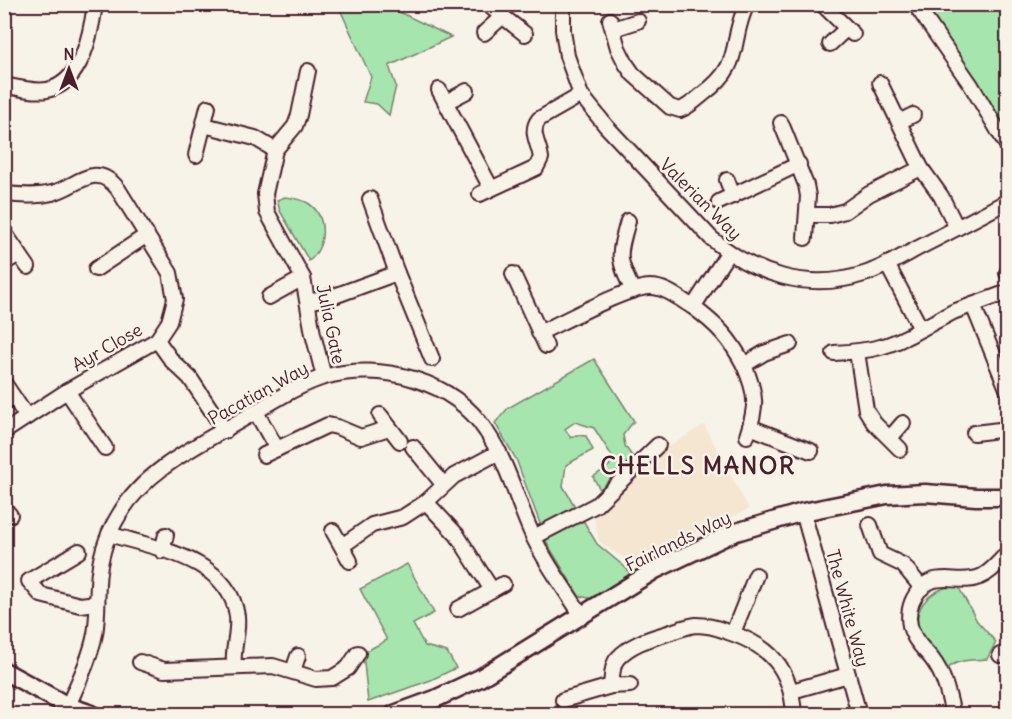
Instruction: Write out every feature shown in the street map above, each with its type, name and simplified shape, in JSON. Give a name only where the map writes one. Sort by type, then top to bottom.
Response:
[{"type":"main road","name":"Fairlands Way","points":[[394,714],[435,699],[480,678],[656,570],[733,533],[847,501],[906,493],[1008,497]]},
{"type":"main road","points":[[4,671],[68,706],[92,714]]},
{"type":"street","points":[[4,85],[42,90],[56,87],[69,79],[82,56],[95,4]]},
{"type":"street","points":[[487,4],[525,33]]},
{"type":"street","name":"Valerian Way","points":[[563,4],[566,50],[581,96],[606,126],[711,238],[743,262],[775,275],[810,281],[848,278],[865,274],[887,264],[1008,201]]},
{"type":"street","points":[[638,21],[611,25],[623,58],[633,74],[674,109],[682,110],[725,74],[733,57],[747,4]]},
{"type":"street","points":[[822,4],[849,32],[830,44]]},
{"type":"street","points":[[915,4],[971,86],[1008,147]]},
{"type":"street","points":[[484,33],[503,15]]},
{"type":"street","name":"Julia Gate","points":[[302,78],[295,126],[274,150],[265,194],[267,212],[303,278],[324,377]]},
{"type":"street","points":[[880,83],[921,168],[941,196],[957,228]]},
{"type":"street","points":[[467,91],[443,96],[485,191],[536,168],[541,158],[533,130],[535,124],[539,119],[581,96]]},
{"type":"street","points":[[196,155],[208,107]]},
{"type":"street","points":[[899,122],[913,115]]},
{"type":"street","points":[[781,123],[806,185],[805,238]]},
{"type":"street","points":[[204,125],[255,138],[274,150]]},
{"type":"street","points":[[719,202],[799,165]]},
{"type":"street","points":[[807,214],[830,215],[845,211],[869,194],[921,168]]},
{"type":"street","name":"Ayr Close","points":[[4,194],[51,193],[84,177],[99,176],[114,184],[170,273],[175,291],[174,307],[169,322],[156,340],[67,391],[4,432]]},
{"type":"street","points":[[727,180],[734,196]]},
{"type":"street","points":[[370,199],[432,358]]},
{"type":"street","points":[[628,221],[620,255],[622,267],[633,291]]},
{"type":"street","points":[[4,232],[28,267]]},
{"type":"street","points":[[96,269],[107,254],[147,235]]},
{"type":"street","points":[[693,307],[728,253]]},
{"type":"street","points":[[4,263],[19,254]]},
{"type":"street","points":[[887,264],[921,329]]},
{"type":"street","points":[[309,302],[338,295],[397,273]]},
{"type":"street","points":[[513,274],[546,346]]},
{"type":"street","name":"Julia Gate","points":[[269,297],[303,278]]},
{"type":"street","points":[[539,333],[633,291],[650,286],[658,288],[693,307],[719,326],[734,346],[753,387],[755,410],[748,431],[811,451]]},
{"type":"street","points":[[834,353],[858,352],[899,342],[953,312],[1008,292]]},
{"type":"street","points":[[973,306],[1008,392]]},
{"type":"street","points":[[156,340],[172,361],[190,378],[225,431]]},
{"type":"street","points":[[744,365],[764,353],[790,344]]},
{"type":"street","points":[[858,352],[866,410],[874,423],[900,449]]},
{"type":"street","name":"Pacatian Way","points":[[68,706],[92,646],[99,568],[109,534],[119,514],[144,483],[175,460],[299,387],[324,377],[357,371],[385,372],[417,380],[433,387],[461,405],[486,429],[508,469],[519,503],[534,537],[582,616]]},
{"type":"street","points":[[4,383],[27,417]]},
{"type":"street","name":"Ayr Close","points":[[67,391],[88,436],[105,448]]},
{"type":"street","points":[[256,412],[270,452],[328,425],[361,437],[389,428]]},
{"type":"street","points":[[380,415],[389,428],[443,484]]},
{"type":"street","points":[[890,438],[903,423]]},
{"type":"street","points":[[974,433],[1008,429]]},
{"type":"street","points":[[534,537],[596,505],[658,445]]},
{"type":"street","points":[[342,546],[372,525],[402,517],[426,502],[454,476],[499,452]]},
{"type":"street","points":[[426,502],[457,535],[497,587],[458,609]]},
{"type":"street","name":"The White Way","points":[[803,512],[859,714]]},
{"type":"street","points":[[870,525],[880,554],[903,565],[922,588]]},
{"type":"street","points":[[333,531],[350,561]]},
{"type":"street","points":[[109,534],[191,560],[207,568],[228,592],[237,618],[234,666]]},
{"type":"street","points":[[162,551],[166,535]]},
{"type":"street","points":[[79,552],[29,581],[41,596],[80,604],[97,603]]},
{"type":"street","points":[[953,714],[941,674],[913,636],[910,625],[911,607],[922,588],[939,579],[978,578],[1008,553]]},
{"type":"street","points":[[733,633],[756,575]]},
{"type":"street","points":[[610,686],[615,661],[634,645],[659,635],[696,625],[733,633],[758,645],[774,658],[787,678],[792,691],[794,714]]},
{"type":"street","points":[[146,668],[197,670],[234,666],[273,666],[293,670],[316,679],[332,678],[348,668],[358,653]]},
{"type":"street","points":[[293,670],[298,656]]},
{"type":"street","points":[[792,691],[848,675]]},
{"type":"street","points":[[563,700],[610,686],[630,685]]},
{"type":"shaded area","points":[[704,425],[749,509],[631,563],[599,542],[594,518],[655,455]]},
{"type":"green space","points":[[341,4],[385,5],[451,37],[389,66],[396,86],[389,115],[377,104],[363,102],[371,77],[339,7]]},
{"type":"green space","points":[[926,5],[1007,5],[1007,135],[974,79]]},
{"type":"green space","points":[[285,197],[308,203],[319,216],[322,224],[319,248],[309,261],[280,211],[277,200]]},
{"type":"green space","points":[[594,359],[634,421],[623,435],[625,446],[634,459],[603,495],[593,477],[609,466],[612,456],[594,428],[575,422],[565,429],[571,438],[576,435],[586,436],[593,450],[566,465],[563,486],[597,544],[626,568],[632,576],[594,599],[579,596],[548,545],[516,459],[495,423],[508,408]]},
{"type":"green space","points":[[407,564],[434,613],[413,624],[425,646],[447,652],[456,668],[431,680],[368,702],[363,653],[387,640],[360,589]]},
{"type":"green space","points":[[958,586],[977,621],[996,642],[987,659],[960,662],[946,670],[921,634],[918,615],[921,607],[932,595],[940,590]]},
{"type":"district","name":"CHELLS MANOR","points":[[698,465]]}]
